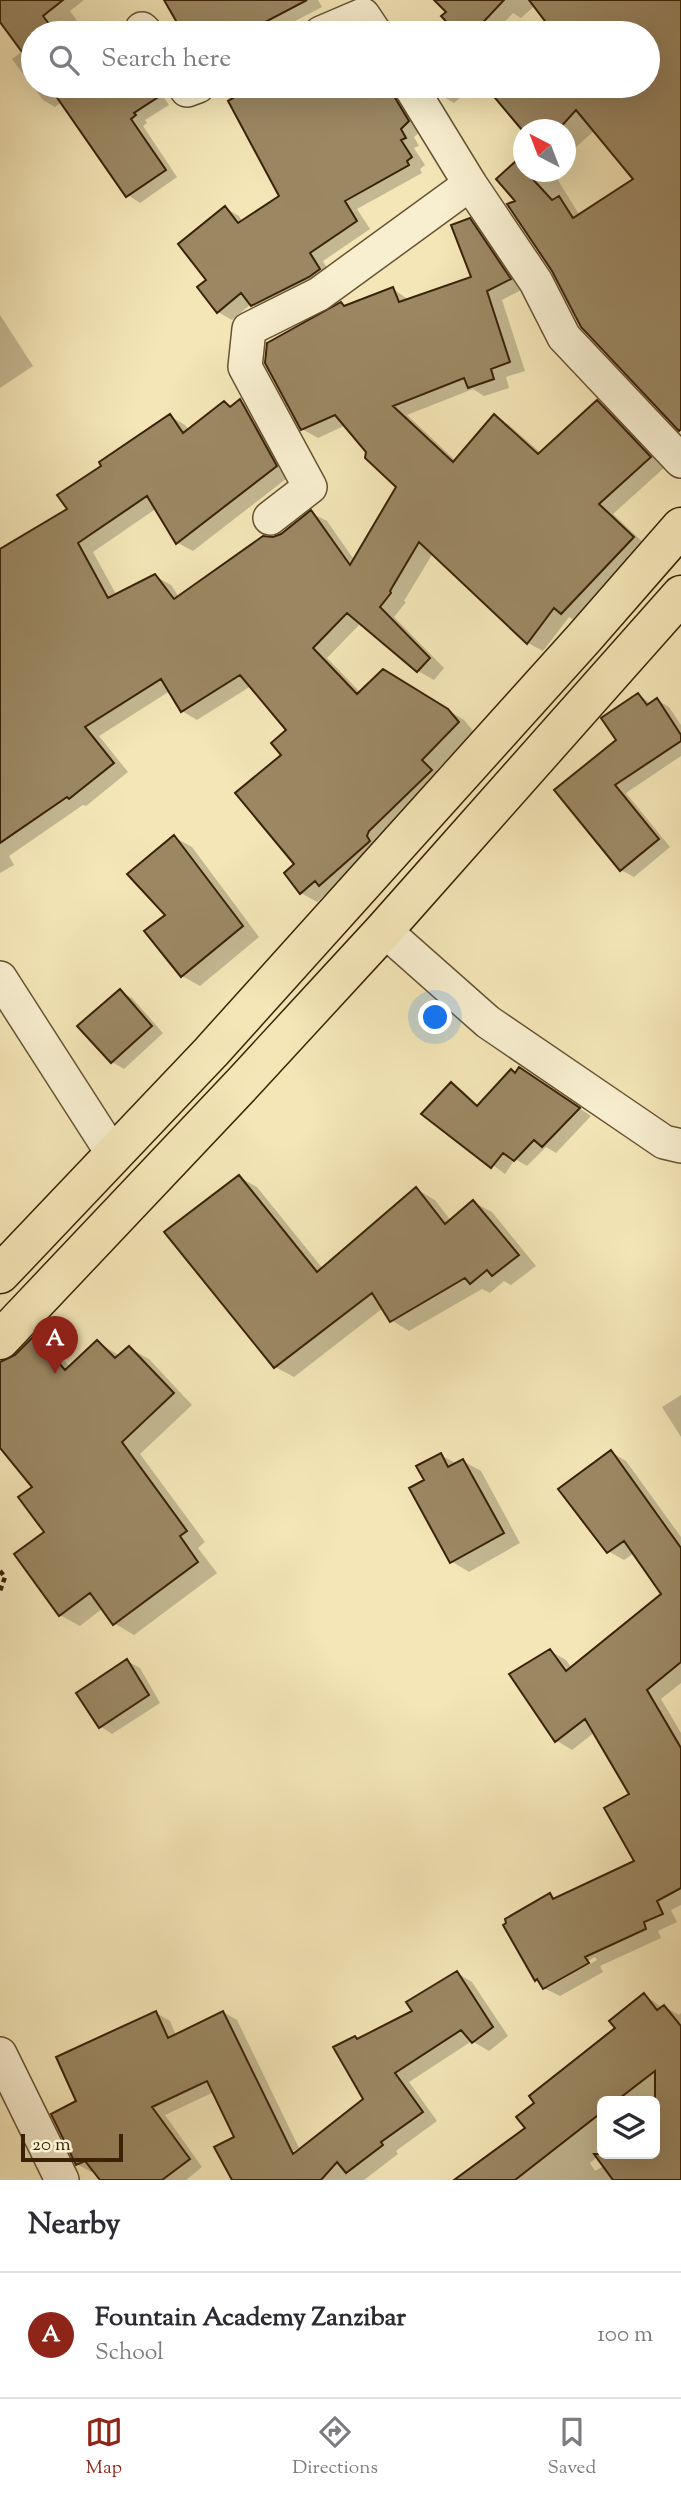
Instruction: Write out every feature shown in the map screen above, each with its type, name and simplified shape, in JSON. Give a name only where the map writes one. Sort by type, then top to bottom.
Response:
[{"type":"main road","points":[[0,1274],[220,1042],[681,527]]},
{"type":"main road","points":[[0,1340],[384,930],[681,595]]},
{"type":"street","points":[[349,21],[363,15],[367,21]]},
{"type":"street","points":[[417,98],[470,184],[536,282],[564,337],[681,461]]},
{"type":"street","points":[[270,518],[310,487],[245,367],[250,329],[319,294],[470,184]]},
{"type":"street","points":[[384,930],[488,1022],[664,1142],[681,1146]]},
{"type":"street","points":[[0,978],[113,1154]]},
{"type":"street","points":[[0,2054],[62,2180]]},
{"type":"path","points":[[0,1571],[5,1577],[0,1591]]},
{"type":"building","points":[[0,0],[63,0],[43,16],[47,21],[21,21],[21,51],[0,22]]},
{"type":"building","points":[[164,0],[307,0],[267,21],[176,21]]},
{"type":"building","points":[[434,0],[504,0],[484,21],[446,21],[441,16],[446,12]]},
{"type":"building","points":[[529,0],[681,0],[679,431],[581,327],[552,271],[507,204],[515,201],[496,179],[513,164],[513,182],[535,182],[552,200],[559,196],[573,218],[633,179],[576,110],[568,119],[513,119],[495,98],[660,98],[660,21],[545,21]]},
{"type":"building","points":[[57,98],[157,98],[134,113],[136,115],[131,119],[166,170],[126,197]]},
{"type":"building","points":[[233,98],[395,98],[409,121],[401,129],[406,138],[401,140],[412,157],[407,161],[409,165],[345,201],[357,221],[310,253],[320,269],[251,306],[241,293],[217,313],[197,287],[206,280],[178,244],[225,206],[238,223],[279,196],[228,101]]},
{"type":"building","points":[[470,218],[511,279],[487,291],[510,362],[491,369],[494,379],[468,388],[464,378],[393,406],[453,462],[494,414],[538,454],[597,400],[651,457],[599,504],[634,537],[561,614],[554,608],[527,644],[419,542],[391,593],[380,607],[430,658],[417,672],[347,613],[313,648],[357,694],[383,669],[448,709],[459,722],[422,760],[432,770],[369,831],[367,836],[370,841],[319,886],[315,881],[300,894],[284,873],[294,864],[235,793],[281,755],[271,743],[286,730],[240,675],[181,712],[161,679],[85,727],[114,763],[69,799],[67,797],[0,843],[0,549],[67,509],[57,495],[101,466],[99,462],[170,414],[183,433],[224,401],[230,407],[240,399],[277,466],[176,544],[147,496],[78,543],[108,598],[155,574],[174,599],[263,536],[281,534],[311,510],[350,565],[396,487],[365,458],[366,452],[335,415],[301,430],[265,363],[267,343],[341,302],[344,306],[393,287],[399,302],[471,277],[451,225]]},
{"type":"building","points":[[638,693],[647,705],[657,698],[681,735],[681,741],[615,785],[659,839],[620,871],[554,790],[616,740],[601,718]]},
{"type":"building","points":[[174,835],[243,926],[181,977],[144,931],[165,915],[127,874]]},
{"type":"building","points":[[120,989],[152,1026],[111,1063],[77,1026]]},
{"type":"building","points":[[519,1067],[580,1108],[542,1147],[534,1140],[514,1161],[503,1153],[491,1168],[421,1114],[451,1082],[477,1106],[511,1069],[515,1073]]},
{"type":"building","points":[[239,1175],[317,1272],[416,1187],[445,1224],[473,1200],[519,1255],[492,1276],[487,1270],[470,1284],[465,1278],[390,1322],[372,1293],[274,1368],[164,1232]]},
{"type":"building","points":[[35,1335],[65,1370],[97,1340],[115,1358],[129,1346],[174,1393],[122,1442],[187,1531],[180,1536],[198,1562],[113,1625],[90,1593],[59,1616],[14,1554],[44,1532],[18,1497],[32,1487],[0,1448],[0,1362],[15,1355]]},
{"type":"building","points":[[611,1450],[681,1548],[681,1662],[647,1690],[681,1748],[681,1888],[657,1901],[663,1914],[644,1922],[646,1929],[585,1957],[589,1963],[543,1989],[537,1979],[535,1981],[503,1925],[506,1923],[505,1919],[550,1893],[553,1899],[634,1861],[604,1808],[629,1794],[585,1719],[555,1742],[509,1674],[550,1649],[566,1671],[661,1594],[624,1541],[607,1553],[558,1489]]},
{"type":"building","points":[[441,1453],[448,1467],[463,1459],[504,1533],[450,1563],[409,1488],[424,1480],[416,1466]]},
{"type":"building","points":[[127,1659],[149,1695],[99,1728],[76,1693]]},
{"type":"building","points":[[457,1971],[493,2027],[472,2043],[461,2030],[395,2073],[423,2112],[381,2142],[383,2145],[346,2173],[337,2162],[321,2180],[232,2180],[214,2147],[234,2137],[207,2081],[152,2107],[190,2159],[162,2180],[100,2180],[85,2161],[76,2165],[51,2114],[76,2101],[56,2057],[156,2011],[168,2038],[223,2011],[293,2154],[363,2099],[333,2047],[355,2036],[357,2039],[412,2011],[406,2002]]},
{"type":"building","points":[[644,1993],[657,2010],[664,2005],[681,2026],[681,2180],[613,2180],[598,2159],[660,2159],[660,2096],[655,2096],[655,2071],[622,2096],[597,2096],[597,2116],[515,2180],[454,2180],[525,2128],[516,2117],[534,2103],[529,2096],[615,2028],[609,2021]]},
{"type":"place","name":"Fountain Academy Zanzibar","points":[[55,1374]]}]
